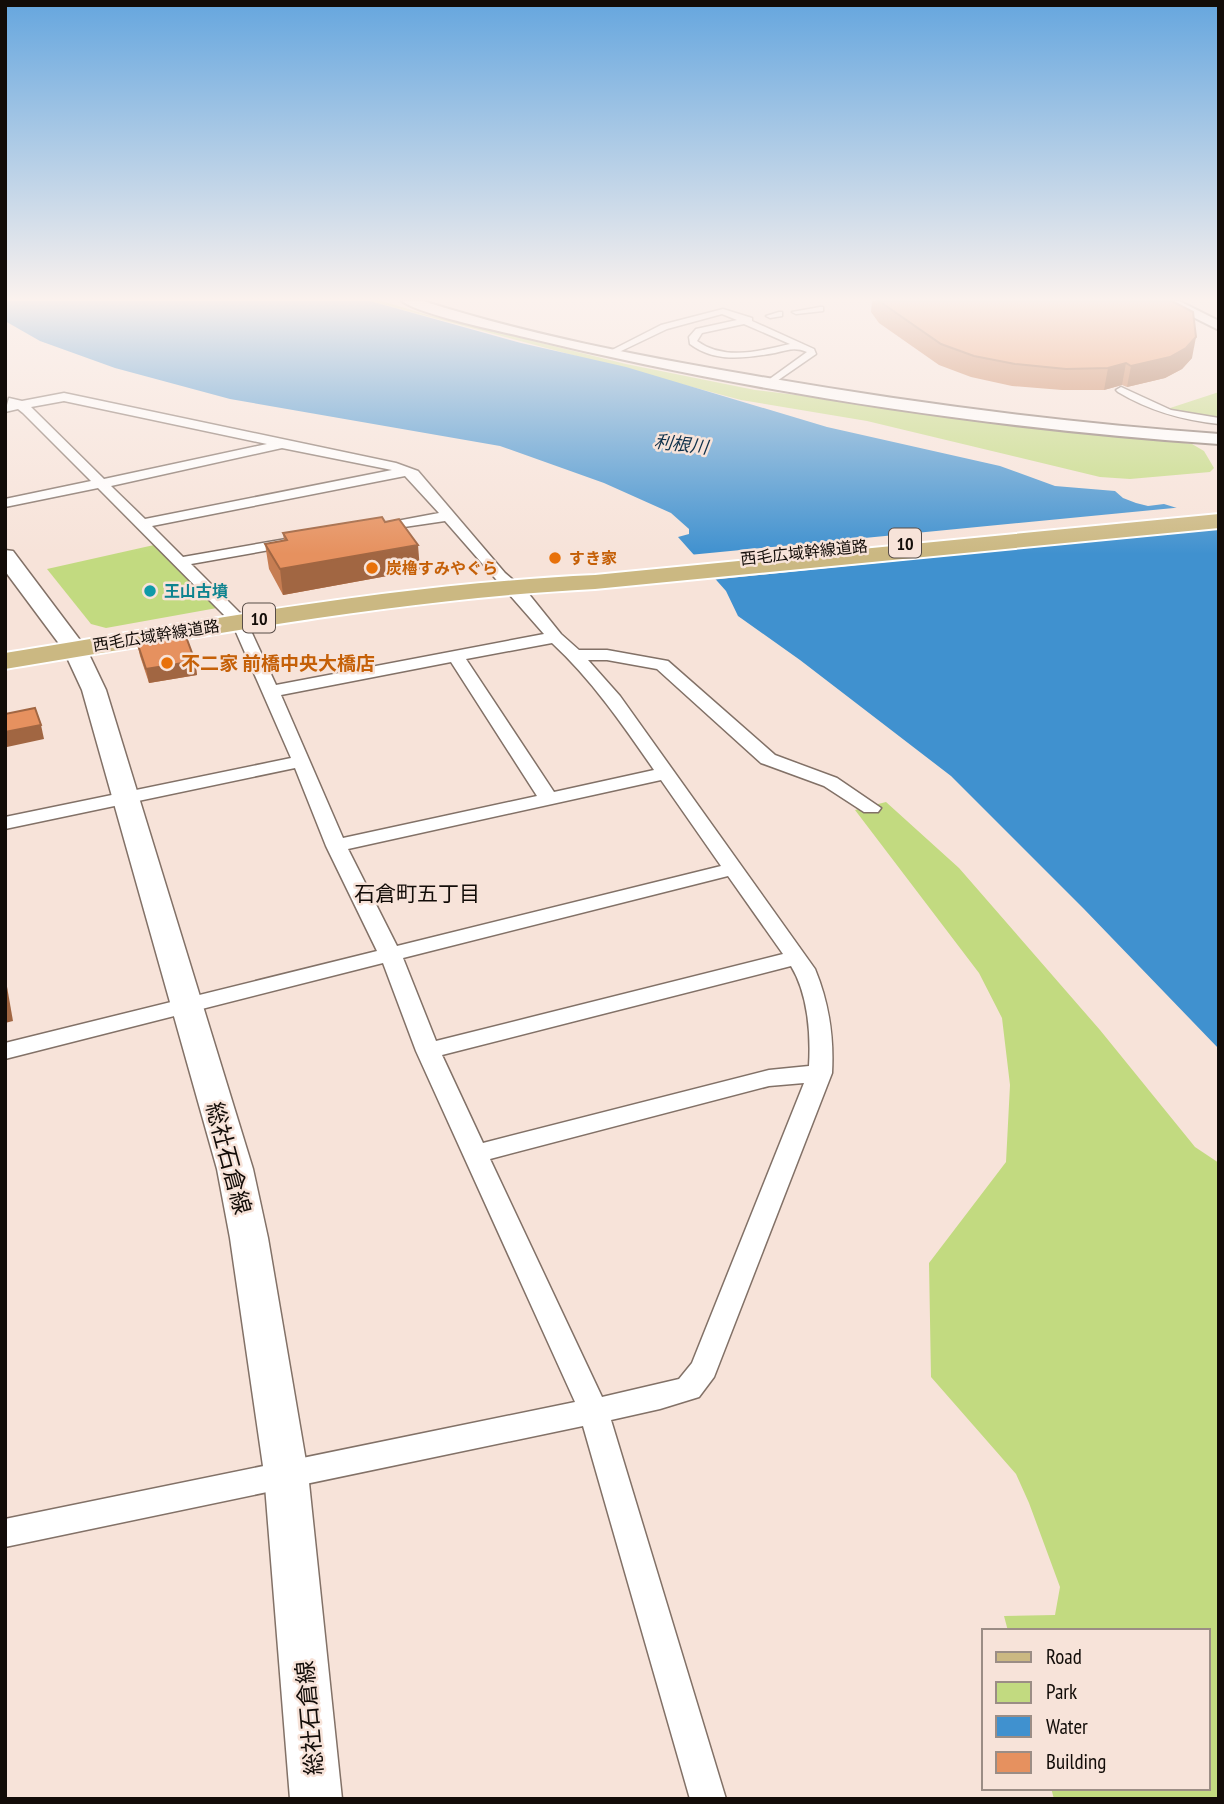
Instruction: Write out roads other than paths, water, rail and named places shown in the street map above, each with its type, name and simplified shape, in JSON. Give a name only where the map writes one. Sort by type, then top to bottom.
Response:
[{"type":"main road","name":"西毛広域幹線道路","points":[[5,661],[239,621],[513,586],[536,587],[593,578],[1219,512]]},
{"type":"main road","name":"西毛広域幹線道路","points":[[593,578],[1219,521]]},
{"type":"main road","name":"総社石倉線","points":[[5,556],[74,648],[101,708],[235,1169],[249,1238],[286,1473],[316,1799]]},
{"type":"street","points":[[776,385],[1096,428],[1219,439]]},
{"type":"street","points":[[1121,390],[1163,411],[1219,421]]},
{"type":"street","points":[[5,1533],[679,1392],[697,1381],[704,1369],[820,1073],[822,1044],[814,995],[804,969],[614,700],[575,655],[555,637],[523,596],[416,476],[409,471],[64,397],[10,403]]},
{"type":"street","points":[[10,403],[101,483],[239,621],[272,691],[336,846],[391,956],[428,1051],[593,1410],[708,1799]]},
{"type":"street","points":[[5,503],[231,457],[279,444]]},
{"type":"street","points":[[141,524],[409,471]]},
{"type":"street","points":[[357,532],[449,516]]},
{"type":"street","points":[[179,562],[304,540]]},
{"type":"street","points":[[272,691],[555,637]]},
{"type":"street","points":[[575,655],[618,657],[662,665],[768,759],[779,766],[823,778],[871,808]]},
{"type":"street","points":[[456,656],[550,799]]},
{"type":"street","points":[[5,823],[302,761]]},
{"type":"street","points":[[336,846],[666,773]]},
{"type":"street","points":[[5,1051],[732,869]]},
{"type":"street","points":[[428,1051],[796,958]]},
{"type":"street","points":[[476,1154],[769,1078],[820,1073]]},
{"type":"water","name":"利根川","points":[[179,385],[687,385],[827,427],[1000,466],[1055,486],[1115,491],[1123,498],[1136,503],[1148,506],[1164,504],[1219,521],[1219,1049],[951,776],[738,616],[726,591],[678,537],[689,534],[689,529],[671,513],[604,483],[500,446],[230,399]]},
{"type":"place","name":"すき家","points":[[555,558]]},
{"type":"place","name":"炭櫓すみやぐら","points":[[372,568]]},
{"type":"place","name":"王山古墳","points":[[150,591]]},
{"type":"place","name":"不二家 前橋中央大橋店","points":[[167,663]]},
{"type":"district","name":"石倉町五丁目","points":[[417,893]]}]
